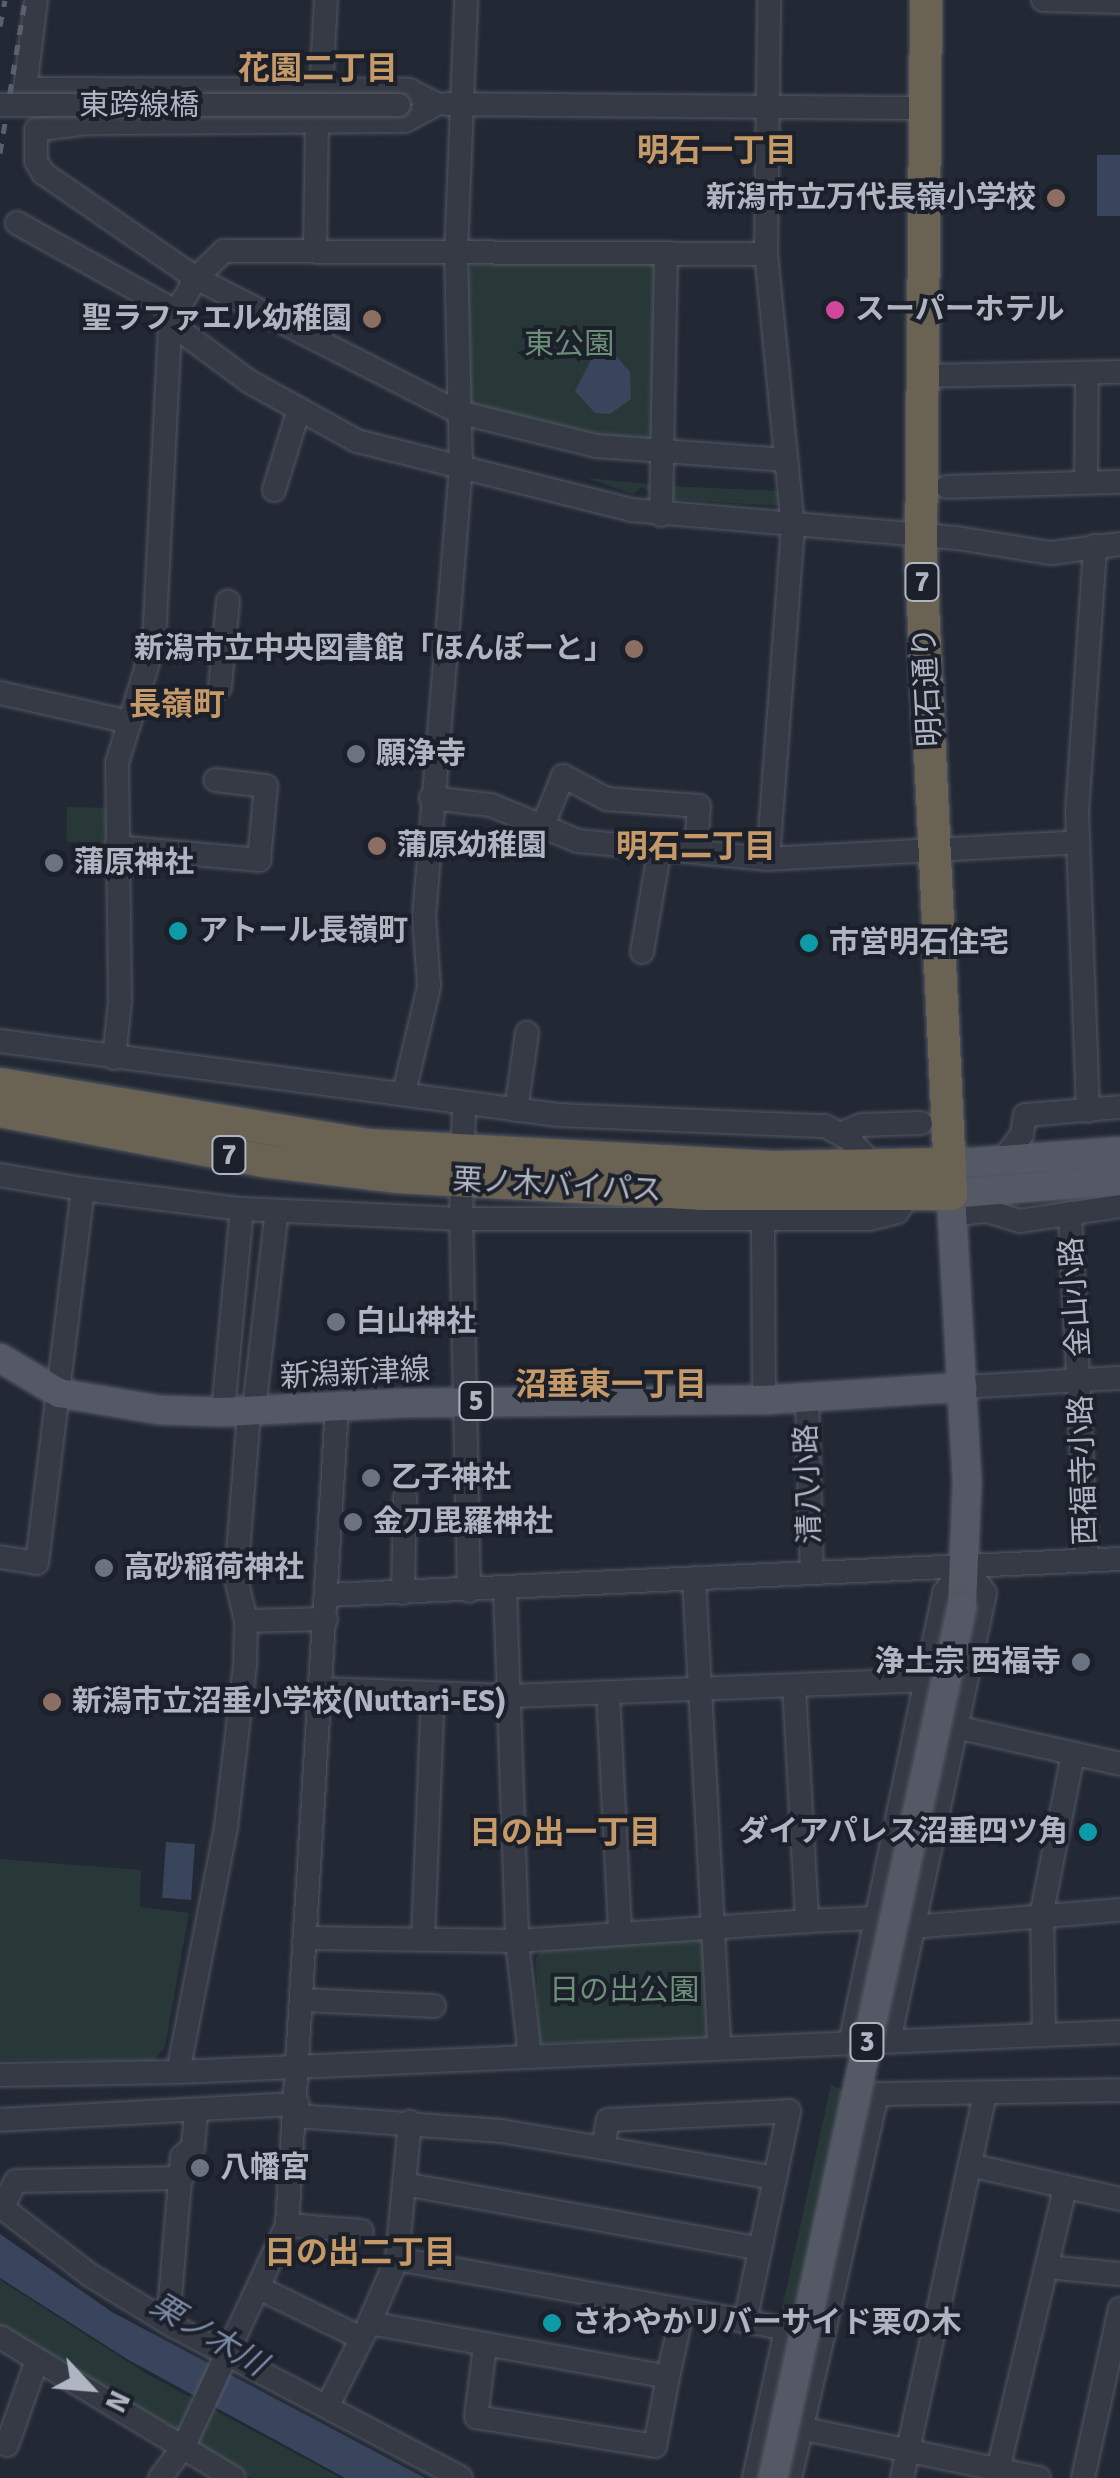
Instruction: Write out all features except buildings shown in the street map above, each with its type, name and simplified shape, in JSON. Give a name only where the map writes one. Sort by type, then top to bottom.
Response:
[{"type":"highway","name":"明石通り","points":[[926,0],[921,538],[951,1191]]},
{"type":"highway","name":"栗ノ木バイパス","points":[[0,1084],[461,1167],[908,1196],[951,1191]]},
{"type":"highway","name":"栗ノ木バイパス","points":[[0,1112],[264,1161],[461,1167],[873,1165],[951,1191]]},
{"type":"main road","name":"栗ノ木バイパス","points":[[951,1191],[1001,1162],[1120,1151]]},
{"type":"main road","name":"栗ノ木バイパス","points":[[951,1191],[1120,1180]]},
{"type":"main road","name":"3","points":[[773,2478],[962,1606],[963,1387],[951,1191]]},
{"type":"main road","name":"新潟新津線","points":[[0,1358],[59,1393],[242,1408],[764,1400],[963,1387]]},
{"type":"street","points":[[36,0],[25,88],[409,90],[437,104],[462,105],[924,108]]},
{"type":"street","points":[[321,89],[326,0]]},
{"type":"street","points":[[404,1092],[429,986],[424,918],[431,798],[461,468],[456,254],[466,0]]},
{"type":"street","points":[[768,858],[793,528],[766,254],[770,0]]},
{"type":"street","points":[[1044,0],[1120,2]]},
{"type":"street","points":[[88,89],[88,124]]},
{"type":"street","points":[[437,104],[405,121],[88,124],[36,130],[36,161],[43,173],[196,278],[458,412],[596,446],[785,460]]},
{"type":"street","name":"東跨線橋","points":[[0,105],[437,104]]},
{"type":"street","points":[[315,248],[317,124]]},
{"type":"street","points":[[16,223],[173,317],[299,409],[357,442],[661,515],[1051,553],[1120,544]]},
{"type":"street","points":[[114,1058],[120,1001],[117,763],[154,643],[173,317],[196,278],[224,251],[315,248],[456,254],[766,254]]},
{"type":"street","points":[[661,515],[666,253]]},
{"type":"street","points":[[922,376],[1120,372]]},
{"type":"street","points":[[1086,482],[1087,373]]},
{"type":"street","points":[[274,490],[299,409]]},
{"type":"street","points":[[948,487],[1120,482]]},
{"type":"street","points":[[1088,1111],[1077,842],[1095,546]]},
{"type":"street","points":[[220,688],[228,600]]},
{"type":"street","points":[[0,693],[130,722]]},
{"type":"street","points":[[544,824],[562,776],[606,799],[699,806],[696,851]]},
{"type":"street","points":[[116,847],[259,860],[266,786],[215,780]]},
{"type":"street","points":[[431,798],[491,804],[578,841],[768,858],[1077,842]]},
{"type":"street","points":[[642,952],[660,848]]},
{"type":"street","points":[[516,1110],[527,1033]]},
{"type":"street","points":[[0,1041],[516,1110],[704,1126],[825,1126],[840,1134],[873,1165]]},
{"type":"street","points":[[464,1104],[461,1220],[469,1402],[469,1591]]},
{"type":"street","points":[[1001,1162],[1022,1134],[1025,1115],[1120,1107]]},
{"type":"street","points":[[840,1134],[860,1125],[922,1122]]},
{"type":"street","points":[[0,1175],[84,1190],[242,1209],[461,1220],[869,1219],[897,1212],[908,1196]]},
{"type":"street","points":[[0,1557],[37,1562],[84,1190]]},
{"type":"street","points":[[951,1191],[988,1212],[1020,1221],[1120,1206]]},
{"type":"street","points":[[178,2072],[226,1827],[246,1621],[236,1578],[242,1408],[242,1209]]},
{"type":"street","points":[[242,1408],[277,1211]]},
{"type":"street","name":"金山小路","points":[[1070,1213],[1081,1380]]},
{"type":"street","points":[[763,1220],[764,1400]]},
{"type":"street","points":[[963,1387],[1120,1378]]},
{"type":"street","name":"西福寺小路","points":[[1081,1380],[1087,1560]]},
{"type":"street","name":"清八小路","points":[[807,1397],[812,1572]]},
{"type":"street","points":[[160,2478],[183,2448],[287,2224],[300,2066],[338,1408]]},
{"type":"street","points":[[403,1593],[404,1498]]},
{"type":"street","points":[[328,1595],[1120,1559]]},
{"type":"street","points":[[850,2038],[944,1593],[964,1566]]},
{"type":"street","points":[[890,2038],[984,1593],[964,1566]]},
{"type":"street","points":[[694,1578],[719,2045]]},
{"type":"street","points":[[505,1589],[517,1941],[530,2056]]},
{"type":"street","points":[[246,1621],[326,1619]]},
{"type":"street","points":[[322,1689],[511,1696],[928,1680]]},
{"type":"street","points":[[794,1686],[808,1920]]},
{"type":"street","points":[[422,1939],[434,1693]]},
{"type":"street","points":[[608,1693],[620,1934]]},
{"type":"street","points":[[956,1727],[1120,1764]]},
{"type":"street","points":[[1044,2034],[1042,1912],[1073,1754]]},
{"type":"street","points":[[307,1938],[517,1941],[808,1920],[876,1918],[912,1927],[1042,1912],[1120,1910]]},
{"type":"street","points":[[304,2000],[434,2006]]},
{"type":"street","points":[[0,2075],[178,2072],[850,2038],[1120,2032]]},
{"type":"street","points":[[790,2478],[877,2094],[1120,2090]]},
{"type":"street","points":[[902,2478],[974,2166],[986,2093]]},
{"type":"street","points":[[0,2120],[196,2111],[211,2104],[297,2110],[603,2148],[775,2178]]},
{"type":"street","points":[[168,2322],[182,2178],[196,2111]]},
{"type":"street","points":[[603,2148],[608,2120],[789,2111],[745,2320]]},
{"type":"street","points":[[329,2403],[397,2259],[410,2122]]},
{"type":"street","points":[[974,2166],[1120,2199]]},
{"type":"street","points":[[182,2178],[16,2181],[1,2207],[168,2322],[329,2403],[461,2478]]},
{"type":"street","points":[[404,2184],[760,2249]]},
{"type":"street","points":[[997,2474],[1066,2188]]},
{"type":"street","points":[[287,2224],[362,2232]]},
{"type":"street","points":[[397,2259],[823,2336]]},
{"type":"street","points":[[1047,2266],[1120,2274]]},
{"type":"street","points":[[259,2288],[365,2331],[668,2377]]},
{"type":"street","points":[[1083,2478],[1120,2309]]},
{"type":"street","points":[[486,2348],[476,2417],[655,2446],[682,2313]]},
{"type":"street","points":[[754,2478],[786,2330]]},
{"type":"street","points":[[0,2337],[36,2363],[234,2478]]},
{"type":"street","points":[[7,2444],[36,2363]]},
{"type":"street","points":[[800,2428],[997,2474],[1039,2478]]},
{"type":"green space","name":"東公園","points":[[476,261],[655,262],[655,438],[649,445],[472,410],[464,400],[467,273]]},
{"type":"green space","points":[[587,478],[658,485],[657,497],[642,487],[633,494]]},
{"type":"green space","points":[[667,486],[781,491],[782,506],[667,499]]},
{"type":"green space","points":[[67,807],[107,808],[106,843],[66,842]]},
{"type":"green space","points":[[0,1859],[141,1870],[140,1907],[189,1913],[165,2047],[153,2061],[0,2060]]},
{"type":"green space","name":"日の出公園","points":[[709,1938],[712,2038],[539,2043],[536,1958],[550,1943]]},
{"type":"green space","points":[[831,2085],[865,2100],[795,2321],[780,2318]]},
{"type":"green space","points":[[0,2280],[147,2374],[341,2478],[252,2478],[0,2327]]},
{"type":"water","points":[[1097,155],[1120,155],[1120,216],[1097,216]]},
{"type":"water","points":[[597,348],[612,351],[630,372],[631,399],[610,414],[595,413],[575,391]]},
{"type":"water","points":[[166,1842],[195,1844],[191,1900],[162,1898]]},
{"type":"water","points":[[0,2234],[112,2312],[425,2478],[345,2478],[127,2359],[0,2278]]},
{"type":"railway","points":[[0,26],[5,0]]},
{"type":"railway","points":[[0,153],[25,0]]},
{"type":"place","name":"新潟市立万代長嶺小学校","points":[[1056,198]]},
{"type":"place","name":"スーパーホテル","points":[[835,310]]},
{"type":"place","name":"聖ラファエル幼稚園","points":[[372,319]]},
{"type":"place","name":"新潟市立中央図書館「ほんぽーと」","points":[[634,649]]},
{"type":"place","name":"願浄寺","points":[[356,754]]},
{"type":"place","name":"蒲原幼稚園","points":[[377,846]]},
{"type":"place","name":"蒲原神社","points":[[54,863]]},
{"type":"place","name":"アトール長嶺町","points":[[178,931]]},
{"type":"place","name":"市営明石住宅","points":[[809,943]]},
{"type":"place","name":"白山神社","points":[[336,1322]]},
{"type":"place","name":"乙子神社","points":[[371,1478]]},
{"type":"place","name":"金刀毘羅神社","points":[[353,1522]]},
{"type":"place","name":"高砂稲荷神社","points":[[104,1568]]},
{"type":"place","name":"浄土宗 西福寺","points":[[1081,1662]]},
{"type":"place","name":"新潟市立沼垂小学校(Nuttari-ES)","points":[[52,1702]]},
{"type":"place","name":"ダイアパレス沼垂四ツ角","points":[[1088,1832]]},
{"type":"place","name":"八幡宮","points":[[200,2168]]},
{"type":"place","name":"さわやかリバーサイド栗の木","points":[[552,2323]]},
{"type":"district","name":"花園二丁目","points":[[318,69]]},
{"type":"district","name":"明石一丁目","points":[[717,151]]},
{"type":"district","name":"長嶺町","points":[[177,705]]},
{"type":"district","name":"明石二丁目","points":[[696,847]]},
{"type":"district","name":"沼垂東一丁目","points":[[611,1385]]},
{"type":"district","name":"日の出一丁目","points":[[565,1833]]},
{"type":"district","name":"日の出二丁目","points":[[360,2253]]},
{"type":"water label","name":"栗ノ木川","points":[[208,2335]]}]
